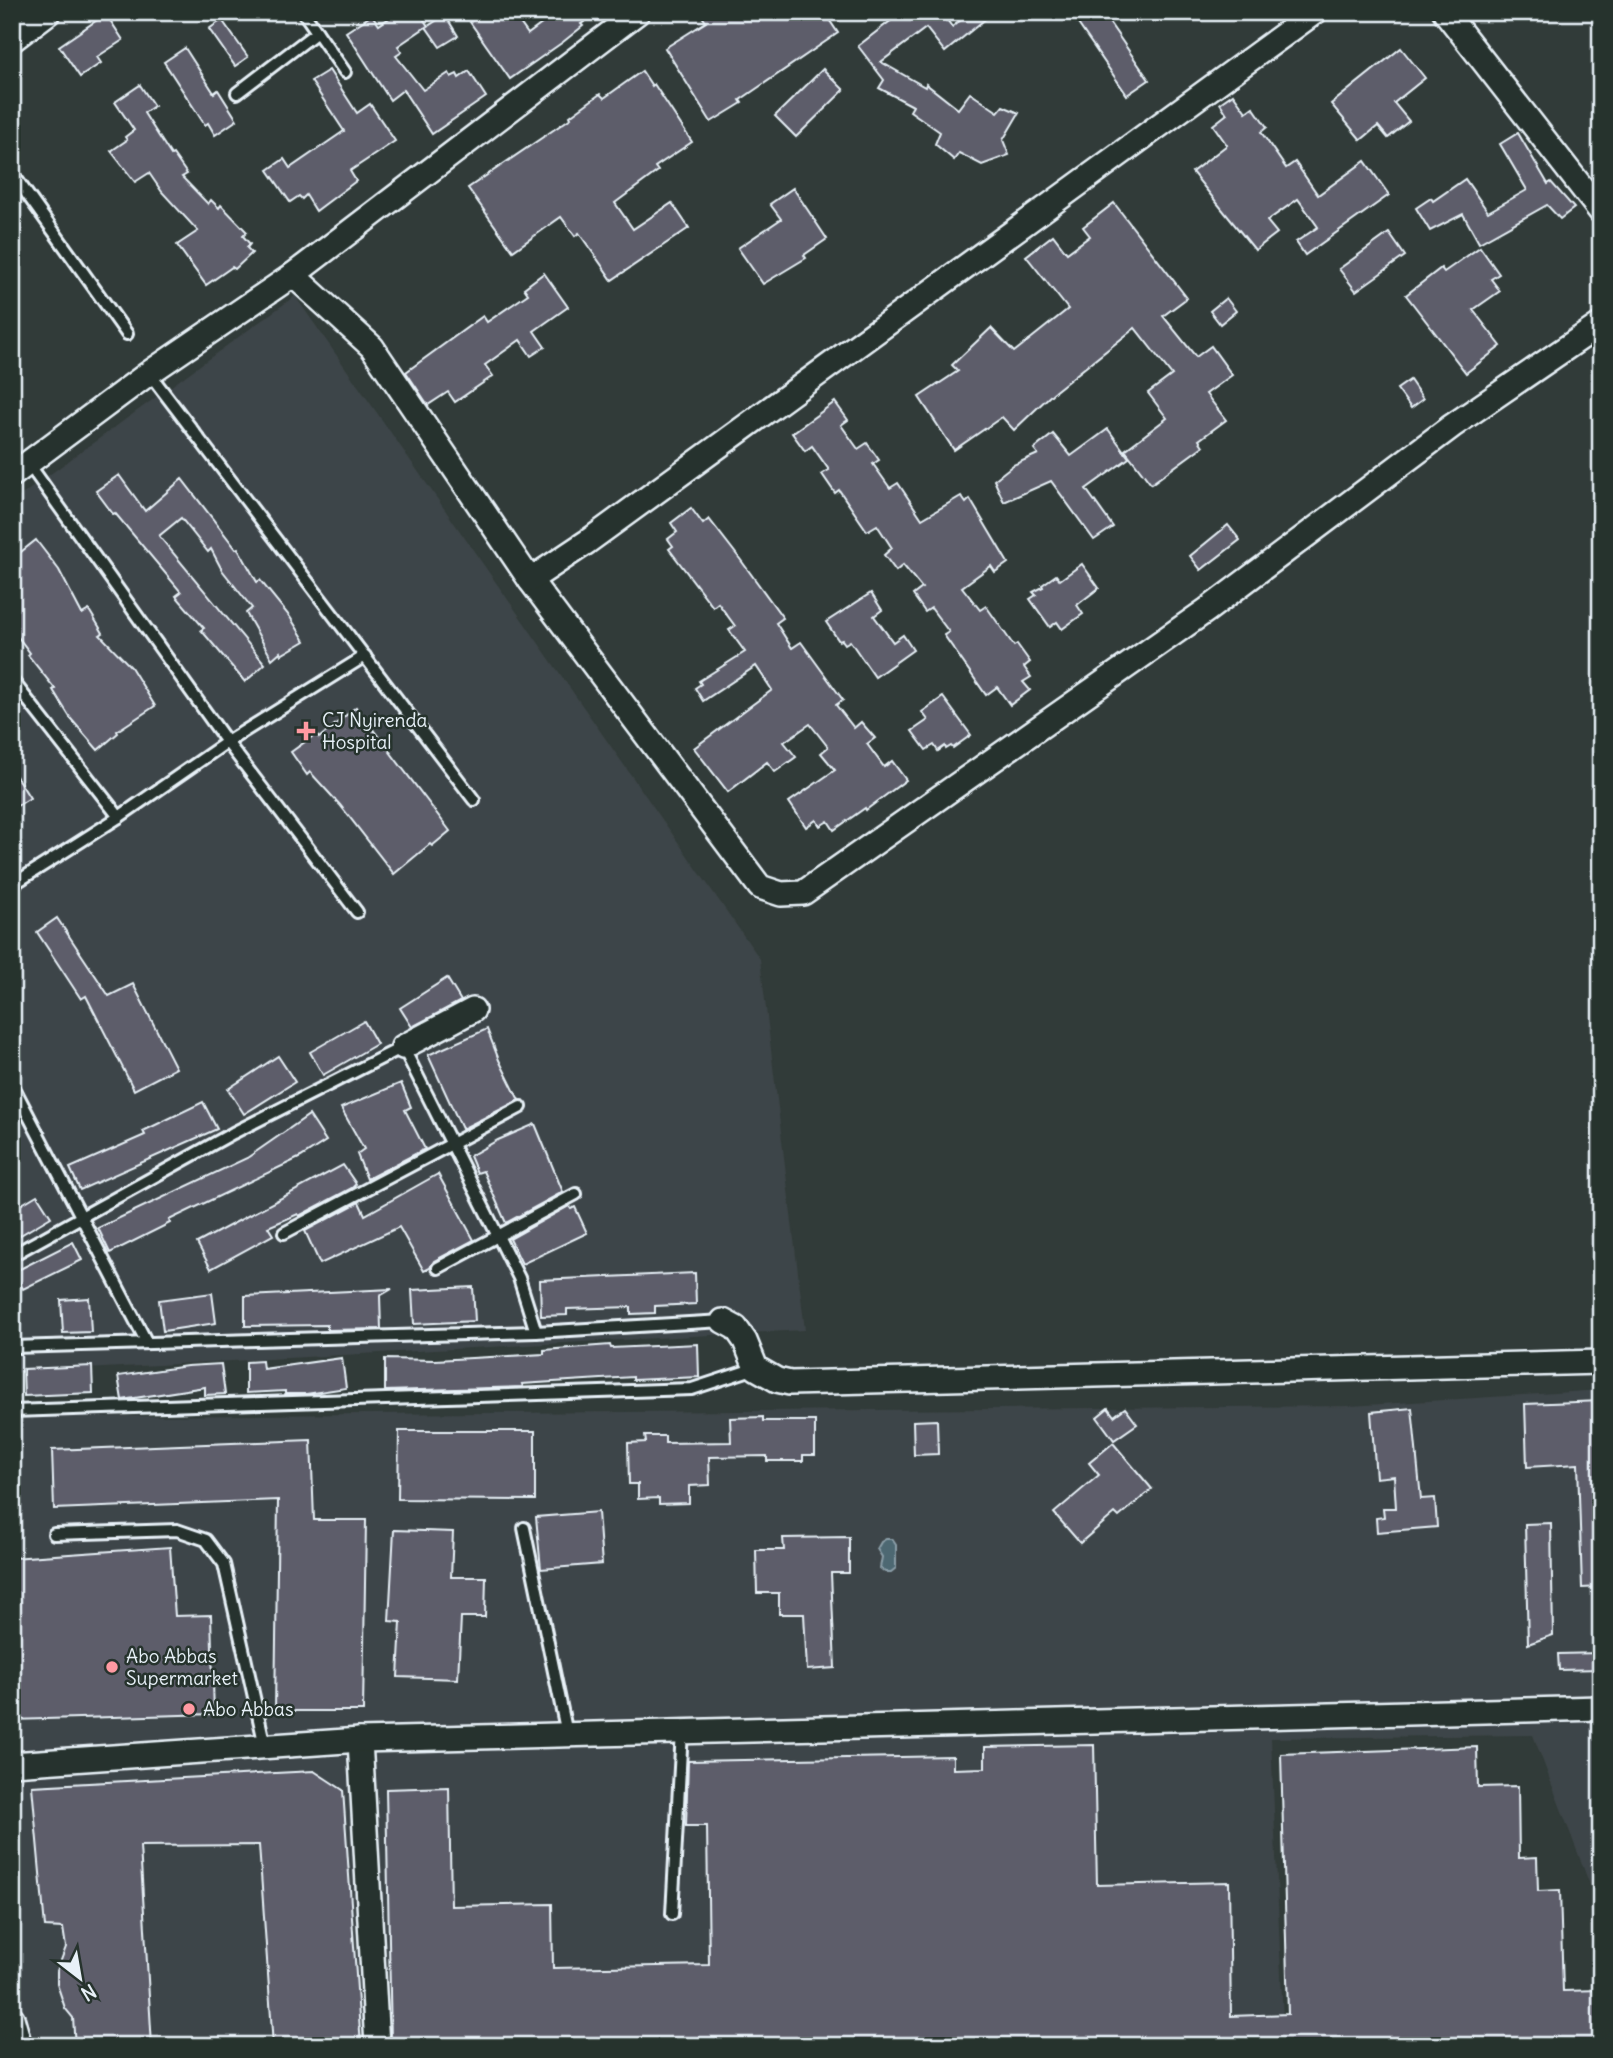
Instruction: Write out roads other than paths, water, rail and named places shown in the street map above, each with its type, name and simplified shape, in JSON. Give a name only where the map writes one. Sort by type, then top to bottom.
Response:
[{"type":"street","points":[[12,40],[49,12]]},
{"type":"street","points":[[20,469],[149,373],[293,275],[638,12]]},
{"type":"street","points":[[530,580],[599,534],[1315,12]]},
{"type":"street","points":[[1445,12],[1601,212]]},
{"type":"street","points":[[293,275],[372,346],[530,580],[760,887],[781,894],[803,893],[1207,610],[1452,426],[1601,324]]},
{"type":"street","points":[[403,1048],[473,1010]]},
{"type":"street","points":[[723,1321],[736,1328],[745,1341],[756,1368],[777,1380],[790,1383],[1601,1363]]},
{"type":"street","points":[[12,1764],[360,1740],[1601,1708]]},
{"type":"street","points":[[360,1740],[377,2046]]},
{"type":"street","points":[[12,2018],[20,2046]]},
{"type":"lane","points":[[303,12],[345,72]]},
{"type":"lane","points":[[237,93],[317,32]]},
{"type":"lane","points":[[12,173],[127,334]]},
{"type":"lane","points":[[149,373],[474,800]]},
{"type":"lane","points":[[20,469],[357,912]]},
{"type":"lane","points":[[12,885],[119,817],[227,742],[365,656]]},
{"type":"lane","points":[[12,680],[119,817]]},
{"type":"lane","points":[[18,1252],[233,1133],[403,1048],[499,1235],[525,1292],[536,1332]]},
{"type":"lane","points":[[12,1084],[146,1341]]},
{"type":"lane","points":[[284,1233],[521,1107]]},
{"type":"lane","points":[[438,1268],[576,1194]]},
{"type":"lane","points":[[12,1347],[146,1341],[536,1332],[723,1321]]},
{"type":"lane","points":[[12,1411],[692,1389],[756,1368]]},
{"type":"lane","points":[[524,1528],[567,1734]]},
{"type":"lane","points":[[54,1534],[177,1530],[206,1540],[224,1564],[265,1746]]},
{"type":"lane","points":[[672,1914],[682,1731]]},
{"type":"water","points":[[886,1539],[892,1539],[896,1545],[896,1568],[891,1572],[880,1568],[882,1557],[877,1549]]},
{"type":"place","name":"CJ Nyirenda Hospital","points":[[306,731]]},
{"type":"place","name":"Abo Abbas Supermarket","points":[[112,1667]]},
{"type":"place","name":"Abo Abbas","points":[[189,1709]]}]
